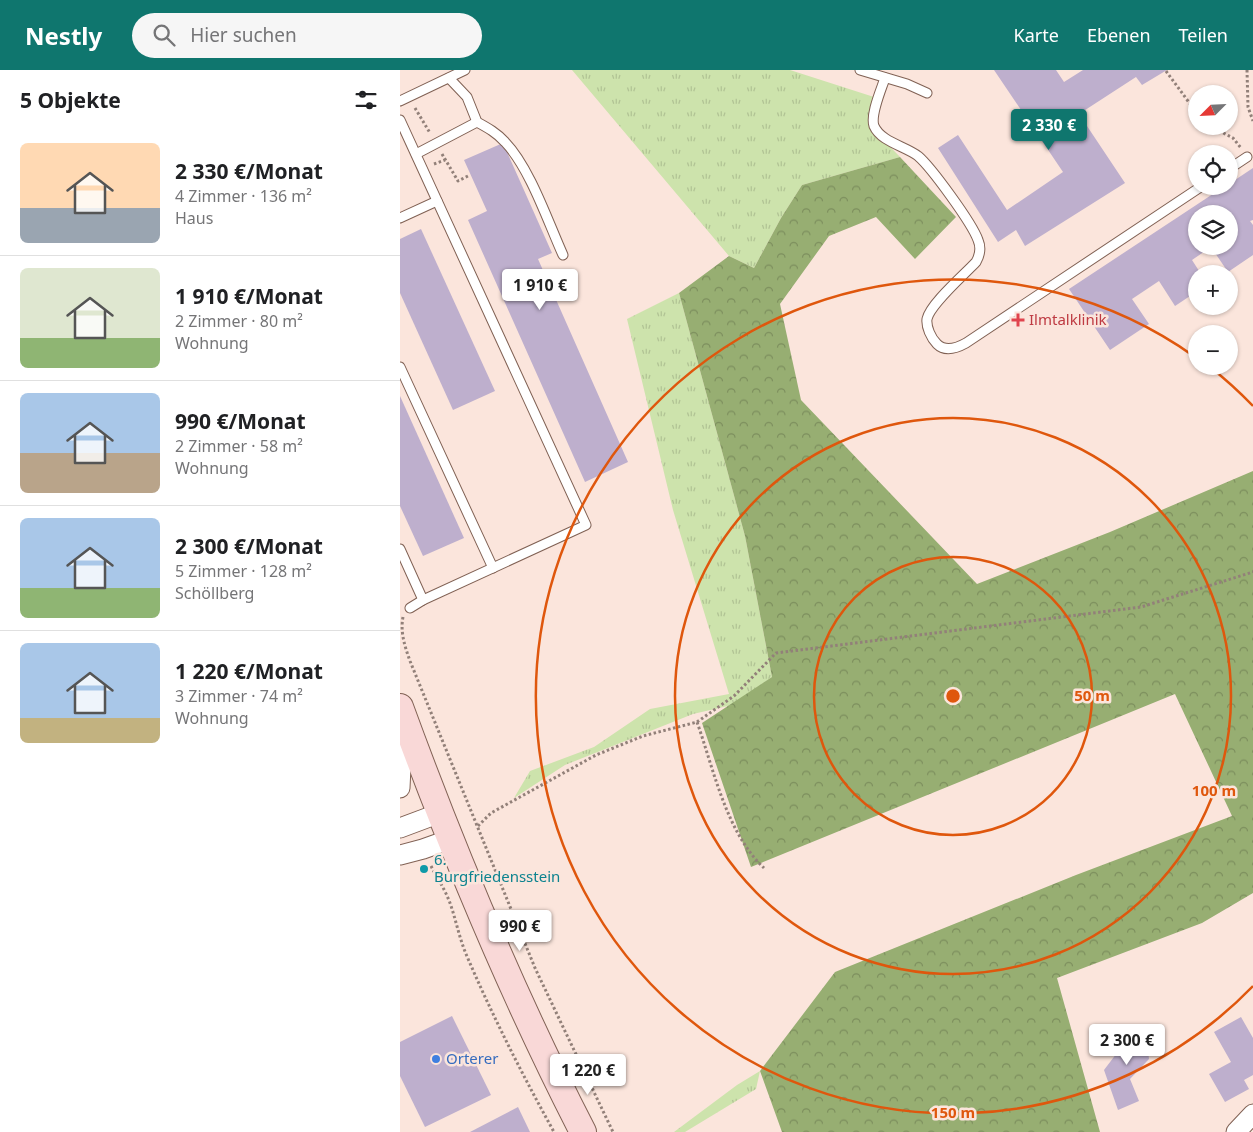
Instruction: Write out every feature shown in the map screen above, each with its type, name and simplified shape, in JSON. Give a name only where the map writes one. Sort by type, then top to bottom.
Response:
[{"type":"main road","points":[[402,712],[450,839],[491,937],[522,1008],[583,1132]]},
{"type":"street","points":[[400,788],[402,712]]},
{"type":"street","points":[[400,828],[440,813]]},
{"type":"street","points":[[400,855],[450,839]]},
{"type":"street","points":[[1236,1132],[1253,1114]]},
{"type":"lane","points":[[400,100],[465,70]]},
{"type":"lane","points":[[860,70],[907,84],[926,93]]},
{"type":"lane","points":[[449,78],[467,97],[477,122],[494,131],[516,156],[527,174],[563,255]]},
{"type":"lane","points":[[885,78],[874,114],[874,125],[883,136],[907,148],[924,162],[966,220],[978,240],[980,251],[978,258],[935,305],[928,317],[928,327],[931,336],[937,344],[945,348],[958,347],[966,343],[1188,195]]},
{"type":"lane","points":[[400,120],[586,525],[423,600],[410,608]]},
{"type":"lane","points":[[416,154],[477,122]]},
{"type":"lane","points":[[1238,163],[1247,157]]},
{"type":"lane","points":[[400,218],[437,200]]},
{"type":"lane","points":[[400,366],[493,568]]},
{"type":"lane","points":[[400,549],[423,600]]},
{"type":"path","points":[[1247,70],[1248,107],[1253,122]]},
{"type":"path","points":[[1166,71],[1188,101]]},
{"type":"path","points":[[1227,135],[1233,138],[1247,157]]},
{"type":"path","points":[[478,826],[491,813],[596,755],[642,736],[698,722],[734,696],[776,653],[1141,607],[1253,572]]},
{"type":"path","points":[[410,608],[402,618],[400,627],[410,662],[535,968],[613,1132]]},
{"type":"path","points":[[698,722],[733,826],[753,858],[764,868]]},
{"type":"path","points":[[423,849],[449,901],[465,952],[499,1026],[554,1132]]},
{"type":"green space","points":[[572,70],[790,70],[874,97],[870,126],[900,157],[802,185],[781,218],[754,268],[729,256]]},
{"type":"green space","points":[[900,157],[956,217],[915,259],[876,217],[829,236],[780,304],[801,400],[977,584],[1110,532],[1253,471],[1253,893],[1202,923],[1057,978],[1100,1132],[782,1132],[760,1071],[835,972],[1076,875],[1232,816],[1175,694],[751,867],[702,723],[772,677],[745,536],[679,293],[729,256],[754,268],[781,218],[802,185]]},
{"type":"green space","points":[[679,293],[745,536],[772,677],[732,705],[693,714],[565,765],[514,798],[530,771],[594,747],[650,709],[729,694],[673,510],[627,319]]},
{"type":"green space","points":[[760,1071],[756,1089],[685,1132],[674,1132],[737,1085]]},
{"type":"building","points":[[994,70],[1056,70],[1064,82],[1083,70],[1167,70],[1142,85],[1136,77],[1079,114],[1125,183],[1025,246],[1016,230],[998,242],[938,148],[958,135],[1007,210],[1063,172]]},
{"type":"building","points":[[503,143],[552,253],[538,259],[628,462],[585,482],[468,220],[487,211],[464,160]]},
{"type":"building","points":[[1253,168],[1253,220],[1250,221],[1253,225],[1253,255],[1238,265],[1223,265],[1216,255],[1238,255],[1238,205],[1196,205],[1211,195],[1238,195],[1238,178]]},
{"type":"building","points":[[1188,210],[1188,255],[1199,255],[1192,260],[1195,265],[1188,265],[1188,297],[1175,306],[1159,281],[1132,299],[1149,324],[1110,350],[1069,289]]},
{"type":"building","points":[[421,229],[495,391],[453,410],[400,293],[400,239]]},
{"type":"building","points":[[400,396],[464,538],[423,556],[400,506]]},
{"type":"building","name":"Orterer","points":[[452,1016],[491,1095],[425,1127],[400,1076],[400,1042]]},
{"type":"building","points":[[1241,1017],[1253,1038],[1253,1075],[1244,1080],[1249,1089],[1225,1102],[1209,1074],[1231,1062],[1214,1032]]},
{"type":"building","points":[[1145,1026],[1149,1059],[1130,1079],[1139,1101],[1118,1110],[1104,1070],[1123,1045],[1121,1030]]},
{"type":"building","points":[[518,1107],[530,1132],[470,1132]]},
{"type":"place","name":"Ilmtalklinik","points":[[1018,320]]},
{"type":"place","name":"6. Burgfriedensstein","points":[[424,869]]},
{"type":"place","name":"Orterer","points":[[436,1059]]}]
